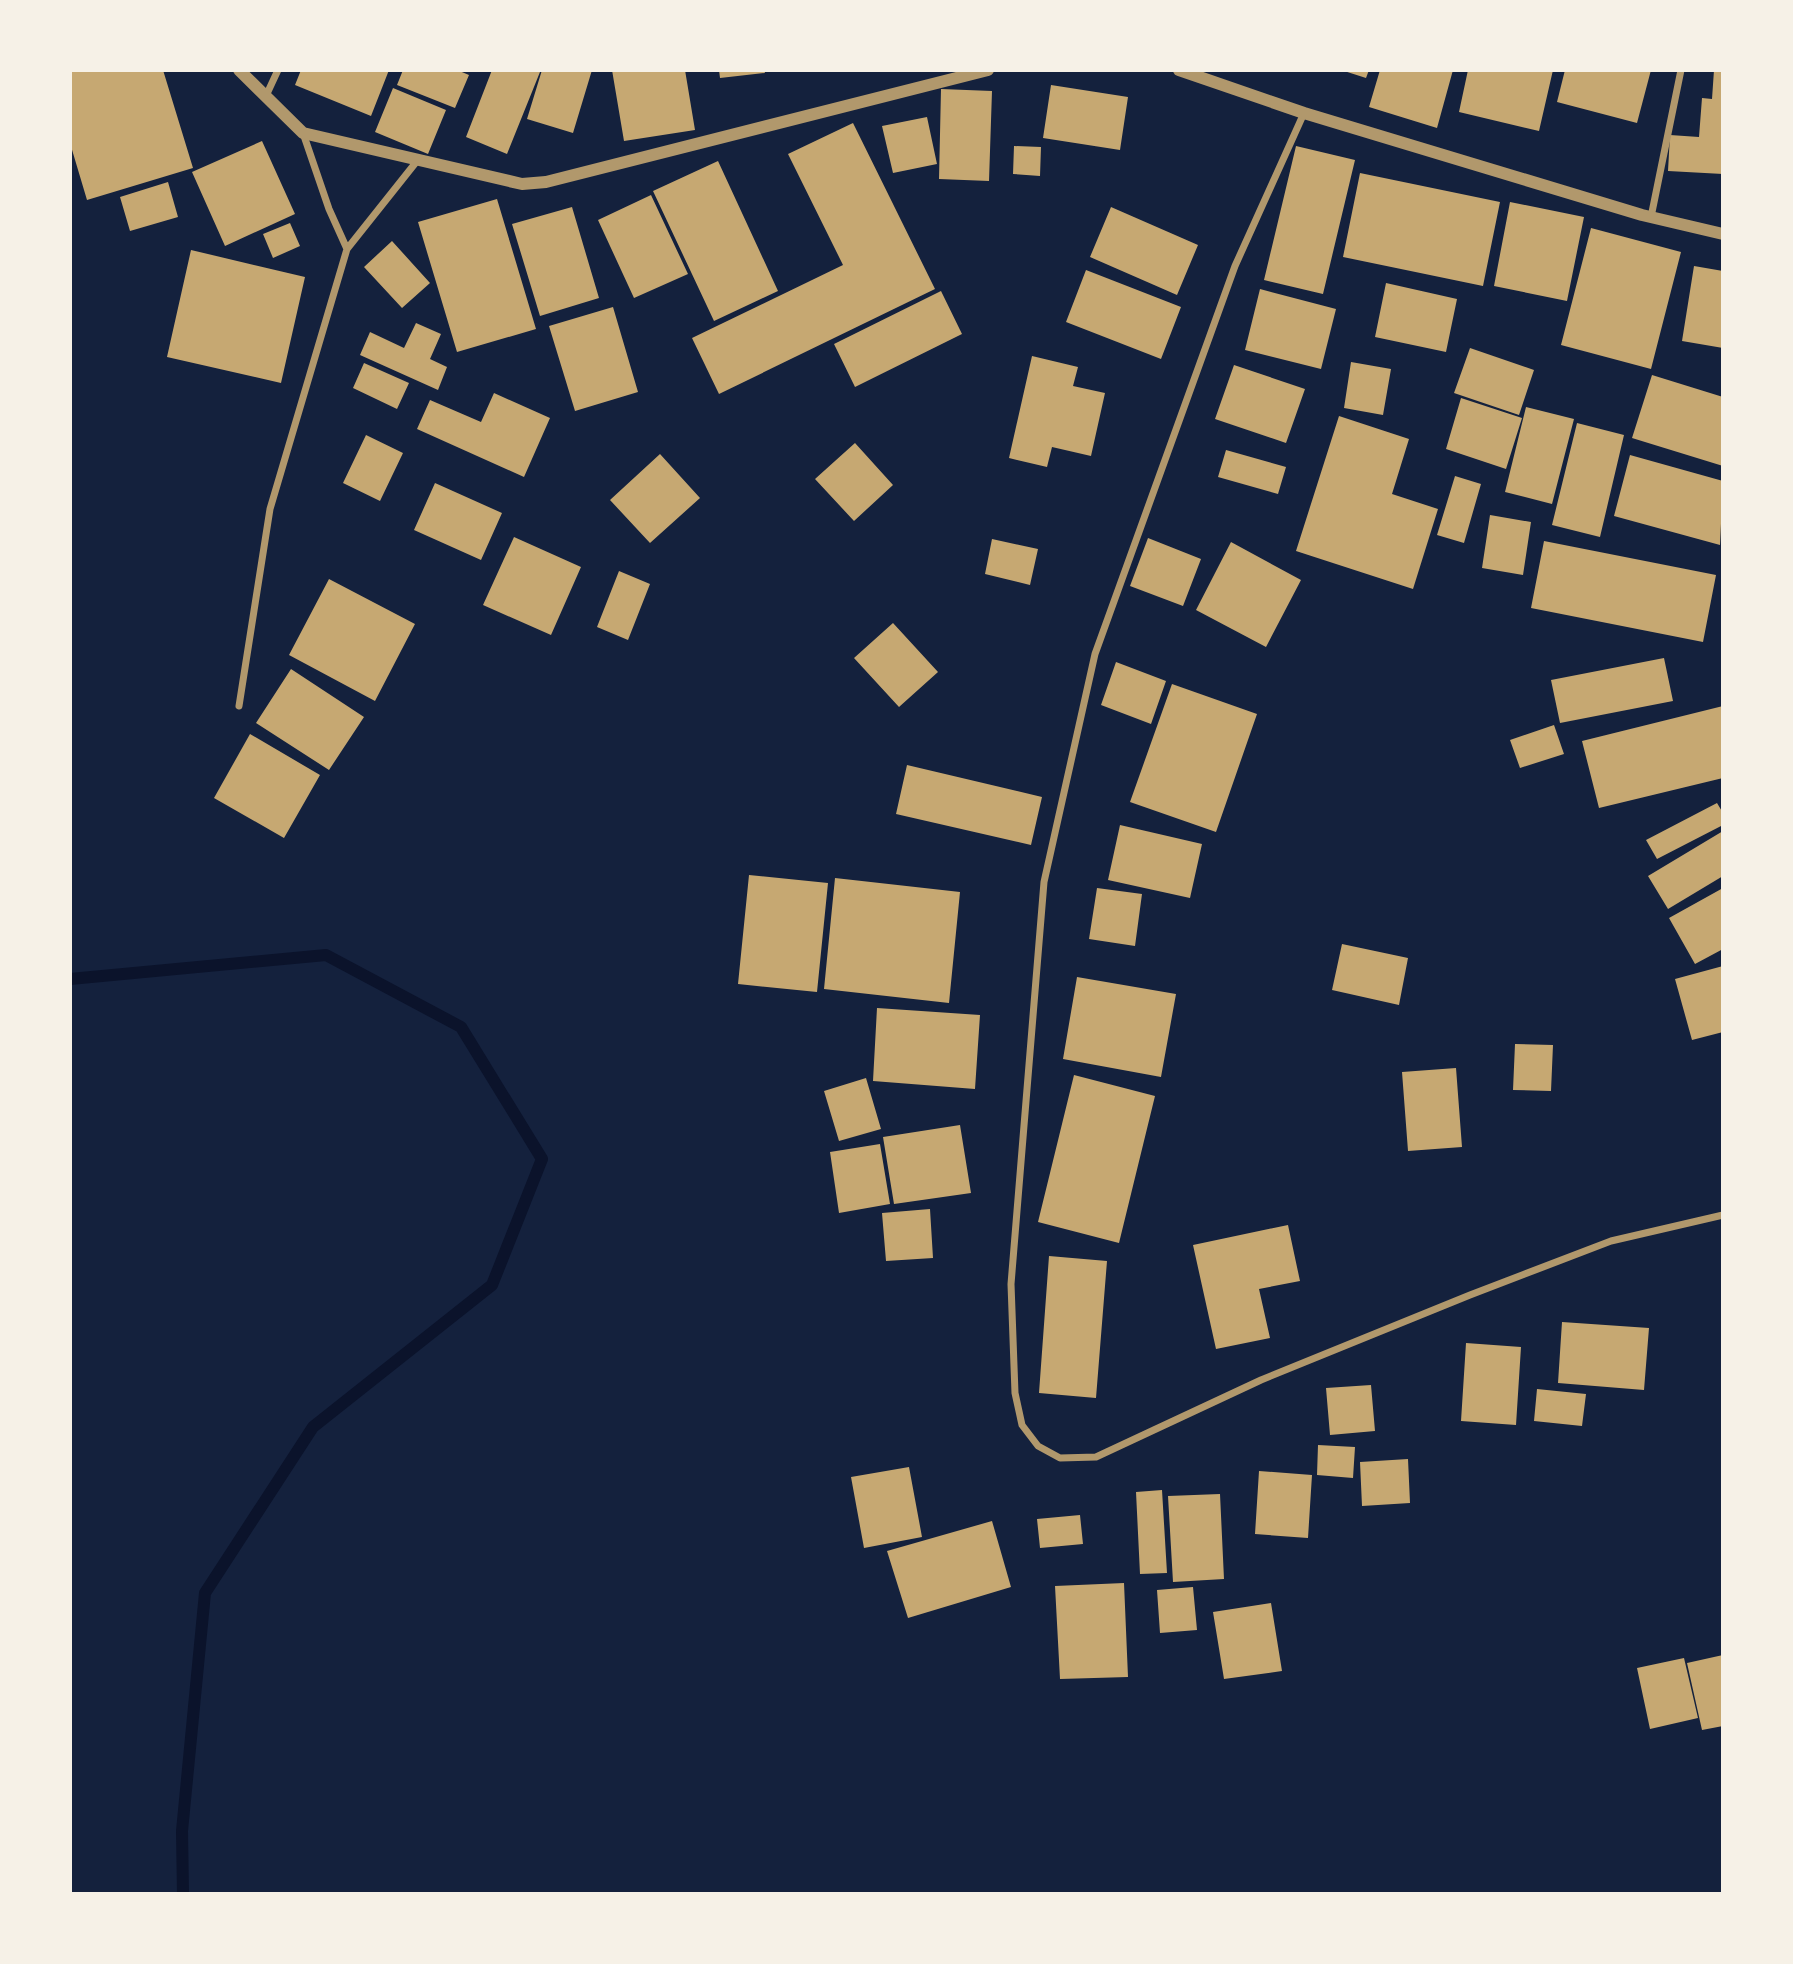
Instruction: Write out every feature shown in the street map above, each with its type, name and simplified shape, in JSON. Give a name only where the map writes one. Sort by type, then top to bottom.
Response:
[{"type":"street","points":[[239,70],[303,133],[329,209],[347,249]]},
{"type":"street","points":[[265,98],[278,70]]},
{"type":"street","points":[[303,133],[508,183],[546,182],[988,70]]},
{"type":"street","points":[[1179,70],[1304,113],[1651,217],[1723,234]]},
{"type":"street","points":[[1651,217],[1681,70]]},
{"type":"street","points":[[1304,113],[1235,266],[1095,653],[1044,882],[1011,1283],[1015,1392],[1021,1425],[1038,1446],[1060,1458],[1096,1457],[1261,1380],[1611,1241],[1723,1215]]},
{"type":"street","points":[[239,706],[270,509],[347,249],[417,161]]},
{"type":"building","points":[[70,70],[163,70],[193,168],[87,200],[70,143]]},
{"type":"building","points":[[301,70],[389,70],[371,116],[295,85]]},
{"type":"building","points":[[403,70],[457,70],[469,75],[455,108],[397,85]]},
{"type":"building","points":[[492,70],[540,72],[507,154],[466,137]]},
{"type":"building","points":[[542,70],[592,70],[573,133],[527,119]]},
{"type":"building","points":[[612,70],[685,70],[695,130],[624,141]]},
{"type":"building","points":[[719,70],[764,70],[765,73],[720,78]]},
{"type":"building","points":[[1341,70],[1369,70],[1366,78]]},
{"type":"building","points":[[1380,70],[1453,70],[1437,128],[1369,107]]},
{"type":"building","points":[[1468,70],[1553,70],[1539,131],[1459,112]]},
{"type":"building","points":[[1565,70],[1651,70],[1637,123],[1557,102]]},
{"type":"building","points":[[1714,70],[1723,70],[1723,174],[1668,171],[1670,135],[1699,137],[1702,98],[1712,99]]},
{"type":"building","points":[[1051,85],[1128,97],[1120,150],[1043,138]]},
{"type":"building","points":[[393,88],[446,110],[428,154],[375,132]]},
{"type":"building","points":[[941,89],[992,91],[989,181],[939,179]]},
{"type":"building","points":[[927,117],[937,164],[893,173],[882,126]]},
{"type":"building","points":[[853,123],[935,289],[719,394],[692,338],[843,265],[788,154]]},
{"type":"building","points":[[262,141],[295,214],[225,246],[192,172]]},
{"type":"building","points":[[1014,146],[1041,147],[1040,176],[1013,174]]},
{"type":"building","points":[[1296,146],[1355,160],[1323,294],[1264,280]]},
{"type":"building","points":[[718,161],[778,291],[714,321],[653,191]]},
{"type":"building","points":[[1360,173],[1500,202],[1483,286],[1343,257]]},
{"type":"building","points":[[168,182],[178,217],[130,231],[120,197]]},
{"type":"building","points":[[651,195],[688,274],[634,298],[598,220]]},
{"type":"building","points":[[497,199],[536,329],[457,352],[418,222]]},
{"type":"building","points":[[1510,202],[1584,217],[1567,301],[1494,286]]},
{"type":"building","points":[[572,207],[599,298],[540,316],[512,224]]},
{"type":"building","points":[[1111,207],[1198,245],[1177,295],[1090,257]]},
{"type":"building","points":[[290,223],[300,246],[273,258],[263,234]]},
{"type":"building","points":[[1591,228],[1681,252],[1651,369],[1561,345]]},
{"type":"building","points":[[392,241],[430,283],[402,308],[364,267]]},
{"type":"building","points":[[191,250],[305,277],[281,383],[167,357]]},
{"type":"building","points":[[1694,266],[1723,271],[1723,348],[1682,341]]},
{"type":"building","points":[[1086,270],[1181,307],[1161,359],[1066,322]]},
{"type":"building","points":[[1386,283],[1457,299],[1446,352],[1375,337]]},
{"type":"building","points":[[1260,289],[1336,309],[1321,369],[1245,350]]},
{"type":"building","points":[[941,291],[962,334],[855,387],[834,344]]},
{"type":"building","points":[[613,307],[638,392],[575,411],[549,326]]},
{"type":"building","points":[[416,323],[441,334],[430,359],[447,367],[438,390],[360,355],[370,332],[404,348]]},
{"type":"building","points":[[1470,348],[1534,370],[1519,415],[1454,393]]},
{"type":"building","points":[[1032,356],[1078,367],[1073,386],[1105,393],[1091,456],[1052,447],[1047,467],[1009,458]]},
{"type":"building","points":[[1351,362],[1391,369],[1383,415],[1344,408]]},
{"type":"building","points":[[364,363],[409,383],[397,409],[353,388]]},
{"type":"building","points":[[1234,365],[1305,389],[1286,443],[1215,419]]},
{"type":"building","points":[[1652,375],[1723,397],[1723,466],[1632,438]]},
{"type":"building","points":[[494,393],[550,418],[524,477],[417,429],[430,400],[481,422]]},
{"type":"building","points":[[1461,398],[1522,418],[1506,469],[1446,449]]},
{"type":"building","points":[[1526,407],[1574,419],[1552,504],[1505,492]]},
{"type":"building","points":[[1339,416],[1409,439],[1392,494],[1438,509],[1413,589],[1296,551]]},
{"type":"building","points":[[1577,423],[1624,435],[1600,537],[1552,525]]},
{"type":"building","points":[[366,435],[403,453],[380,501],[343,483]]},
{"type":"building","points":[[855,443],[893,485],[854,521],[815,479]]},
{"type":"building","points":[[1226,450],[1286,467],[1278,494],[1218,477]]},
{"type":"building","points":[[660,454],[700,498],[650,543],[610,500]]},
{"type":"building","points":[[1630,455],[1723,481],[1720,545],[1614,516]]},
{"type":"building","points":[[1455,476],[1481,484],[1464,543],[1437,535]]},
{"type":"building","points":[[435,483],[502,513],[481,560],[414,530]]},
{"type":"building","points":[[1490,515],[1531,522],[1523,575],[1482,568]]},
{"type":"building","points":[[514,537],[581,567],[551,635],[483,605]]},
{"type":"building","points":[[1148,538],[1201,559],[1183,606],[1130,586]]},
{"type":"building","points":[[992,539],[1038,549],[1030,585],[985,574]]},
{"type":"building","points":[[1544,541],[1716,575],[1703,642],[1531,608]]},
{"type":"building","points":[[1231,542],[1301,580],[1266,647],[1196,610]]},
{"type":"building","points":[[619,571],[650,584],[628,640],[597,627]]},
{"type":"building","points":[[329,579],[415,624],[375,701],[289,655]]},
{"type":"building","points":[[893,623],[938,672],[899,707],[854,658]]},
{"type":"building","points":[[1664,658],[1673,701],[1560,723],[1551,680]]},
{"type":"building","points":[[1116,662],[1166,681],[1151,724],[1101,705]]},
{"type":"building","points":[[291,669],[364,717],[329,770],[256,723]]},
{"type":"building","points":[[1172,684],[1257,714],[1216,832],[1130,802]]},
{"type":"building","points":[[1723,706],[1723,778],[1599,808],[1582,741]]},
{"type":"building","points":[[1554,725],[1564,754],[1520,768],[1510,740]]},
{"type":"building","points":[[250,734],[320,775],[284,838],[214,798]]},
{"type":"building","points":[[907,765],[1042,797],[1031,845],[896,814]]},
{"type":"building","points":[[1717,803],[1723,813],[1723,825],[1657,859],[1646,840]]},
{"type":"building","points":[[1120,825],[1202,844],[1190,898],[1108,880]]},
{"type":"building","points":[[1723,831],[1723,876],[1668,909],[1648,876]]},
{"type":"building","points":[[749,875],[828,883],[817,992],[738,984]]},
{"type":"building","points":[[835,878],[960,892],[949,1003],[824,989]]},
{"type":"building","points":[[1097,888],[1142,894],[1135,946],[1089,939]]},
{"type":"building","points":[[1723,888],[1723,949],[1695,964],[1669,918]]},
{"type":"building","points":[[1342,944],[1408,958],[1399,1005],[1332,990]]},
{"type":"building","points":[[1723,966],[1723,1032],[1692,1040],[1675,979]]},
{"type":"building","points":[[1077,977],[1176,994],[1161,1077],[1063,1059]]},
{"type":"building","points":[[877,1008],[980,1015],[975,1089],[873,1081]]},
{"type":"building","points":[[1515,1044],[1553,1045],[1551,1091],[1513,1090]]},
{"type":"building","points":[[1456,1068],[1462,1147],[1408,1151],[1402,1072]]},
{"type":"building","points":[[1074,1075],[1155,1096],[1119,1243],[1038,1222]]},
{"type":"building","points":[[866,1078],[881,1129],[839,1141],[824,1091]]},
{"type":"building","points":[[960,1125],[971,1193],[894,1204],[883,1137]]},
{"type":"building","points":[[880,1144],[890,1204],[839,1213],[830,1152]]},
{"type":"building","points":[[930,1209],[933,1258],[886,1261],[882,1213]]},
{"type":"building","points":[[1288,1225],[1300,1281],[1259,1289],[1270,1338],[1216,1349],[1193,1245]]},
{"type":"building","points":[[1049,1256],[1107,1261],[1096,1398],[1039,1393]]},
{"type":"building","points":[[1562,1322],[1649,1328],[1644,1390],[1558,1383]]},
{"type":"building","points":[[1466,1343],[1521,1347],[1516,1425],[1461,1421]]},
{"type":"building","points":[[1371,1385],[1375,1431],[1330,1435],[1326,1388]]},
{"type":"building","points":[[1537,1389],[1586,1394],[1582,1426],[1534,1421]]},
{"type":"building","points":[[1318,1445],[1355,1447],[1353,1478],[1317,1475]]},
{"type":"building","points":[[1408,1459],[1410,1503],[1362,1506],[1360,1462]]},
{"type":"building","points":[[909,1467],[922,1537],[864,1548],[851,1477]]},
{"type":"building","points":[[1259,1471],[1312,1475],[1308,1538],[1255,1534]]},
{"type":"building","points":[[1162,1490],[1167,1573],[1140,1574],[1136,1492]]},
{"type":"building","points":[[1220,1494],[1224,1579],[1173,1582],[1168,1496]]},
{"type":"building","points":[[1080,1515],[1083,1544],[1040,1548],[1037,1519]]},
{"type":"building","points":[[992,1521],[1011,1587],[908,1618],[887,1551]]},
{"type":"building","points":[[1124,1583],[1128,1677],[1060,1679],[1055,1586]]},
{"type":"building","points":[[1193,1587],[1197,1630],[1160,1633],[1157,1590]]},
{"type":"building","points":[[1271,1603],[1282,1671],[1224,1679],[1213,1612]]},
{"type":"building","points":[[1723,1655],[1723,1726],[1702,1730],[1687,1663]]},
{"type":"building","points":[[1684,1658],[1698,1718],[1650,1729],[1637,1668]]},
{"type":"waterway","points":[[70,979],[326,955],[461,1027],[542,1159],[492,1285],[313,1427],[205,1593],[182,1831],[183,1894]]}]
